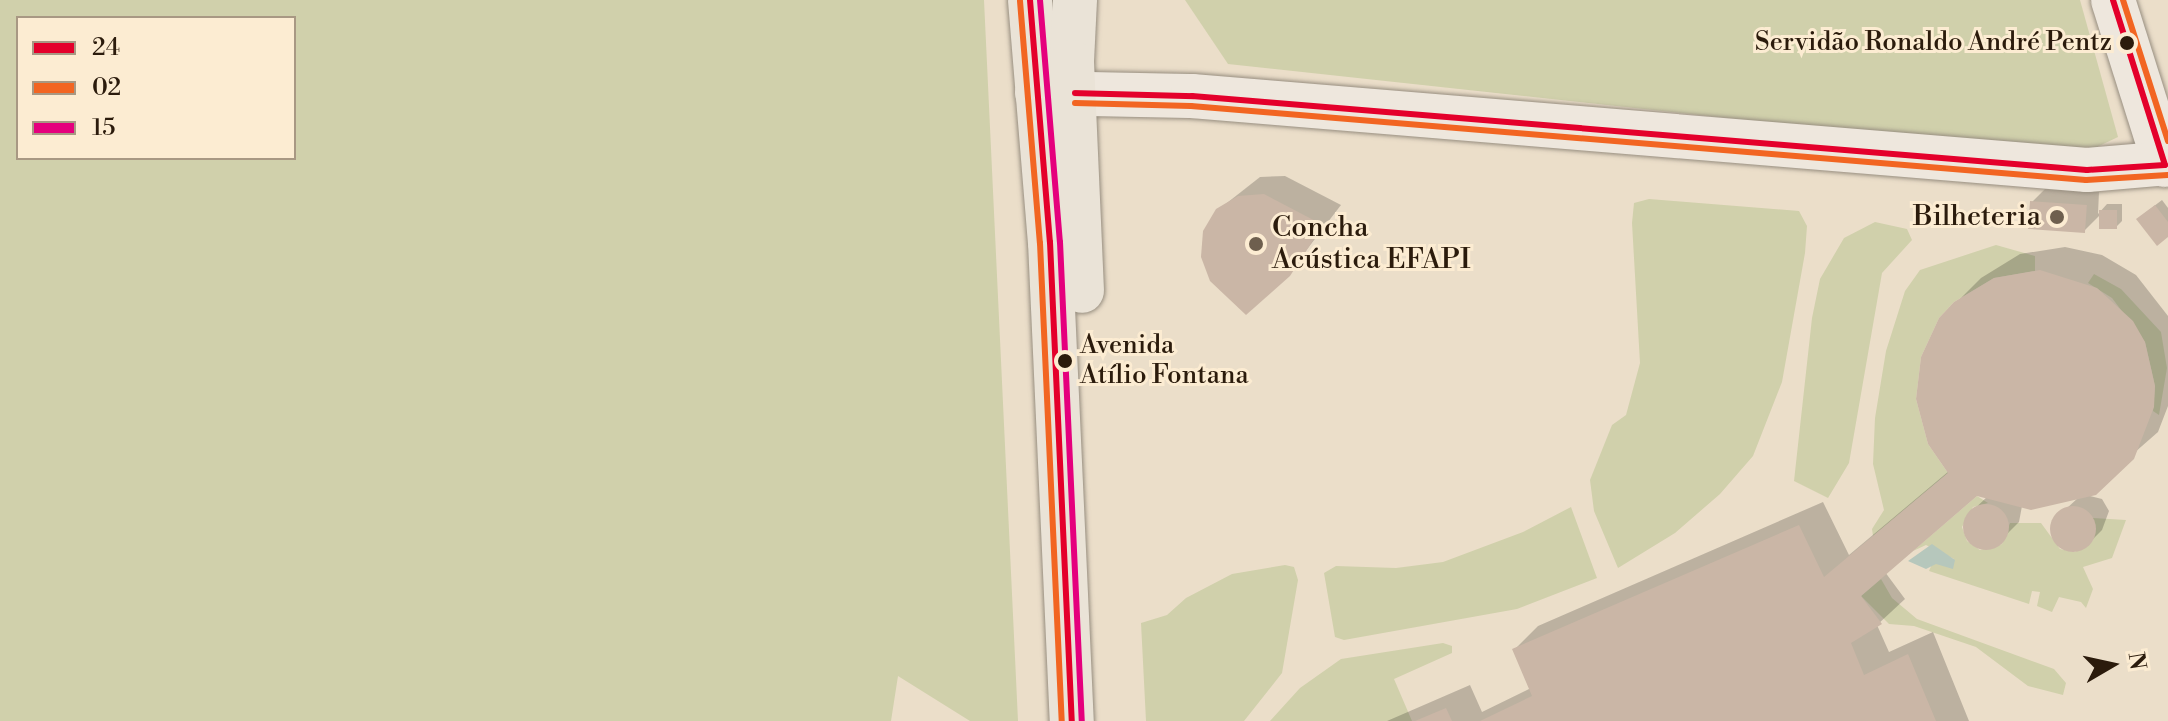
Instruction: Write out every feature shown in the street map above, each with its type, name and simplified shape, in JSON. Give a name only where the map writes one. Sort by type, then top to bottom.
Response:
[{"type":"main road","points":[[1030,0],[1055,93],[1102,721]]},
{"type":"main road","points":[[1072,721],[1050,242],[1055,93],[1075,0]]},
{"type":"street","points":[[1055,93],[1192,96],[2087,170],[2166,164],[2113,0]]},
{"type":"green space","points":[[0,0],[984,0],[1018,721],[970,721],[898,676],[891,721],[0,721]]},
{"type":"green space","points":[[1185,0],[2080,0],[2118,137],[2078,156],[1228,64]]},
{"type":"green space","points":[[1649,199],[1799,211],[1807,226],[1805,253],[1782,382],[1753,456],[1720,494],[1675,533],[1618,568],[1594,511],[1590,480],[1612,425],[1626,415],[1640,363],[1632,223],[1634,203]]},
{"type":"green space","points":[[1875,222],[1907,229],[1912,240],[1882,273],[1849,463],[1828,498],[1794,481],[1812,318],[1820,279],[1844,238]]},
{"type":"green space","points":[[1996,245],[2035,256],[2035,271],[1994,278],[1954,302],[1939,318],[1921,357],[1916,399],[1928,444],[1948,473],[1873,536],[1872,529],[1884,510],[1873,464],[1875,418],[1886,351],[1905,291],[1920,270]]},
{"type":"green space","points":[[2094,274],[2121,289],[2161,332],[2167,368],[2159,415],[2153,411],[2155,386],[2145,342],[2112,298],[2088,283]]},
{"type":"green space","points":[[1977,496],[1988,503],[1973,507],[1962,527],[1967,541],[1980,550],[2002,544],[2010,523],[2041,523],[2060,549],[2075,552],[2093,540],[2093,518],[2126,520],[2112,558],[2083,567],[2093,589],[2086,608],[2081,602],[2059,597],[2052,612],[2037,606],[2040,592],[2032,591],[2029,604],[1929,571],[1932,564],[1954,559],[1926,545],[1913,551]]},
{"type":"green space","points":[[1571,507],[1597,578],[1517,609],[1344,640],[1335,637],[1324,573],[1336,566],[1396,568],[1443,562],[1523,532]]},
{"type":"green space","points":[[1285,565],[1294,567],[1298,580],[1282,673],[1244,721],[1146,721],[1141,623],[1167,615],[1186,598],[1232,574]]},
{"type":"green space","points":[[1881,579],[1892,598],[1917,619],[2054,669],[2066,683],[2063,695],[2028,686],[1976,647],[1914,626],[1889,624],[1861,596]]},
{"type":"green space","points":[[1443,643],[1452,646],[1452,653],[1394,679],[1412,721],[1270,721],[1300,688],[1341,659]]},
{"type":"shaded area","points":[[1932,544],[1955,560],[1953,569],[1936,564],[1926,569],[1908,561]]},
{"type":"building","name":"Concha Acústica EFAPI","points":[[1264,194],[1323,225],[1290,276],[1246,315],[1210,281],[1201,257],[1203,231],[1216,209],[1238,196]]},
{"type":"building","name":"Bilheteria","points":[[2030,201],[2087,205],[2085,233],[2028,229]]},
{"type":"building","points":[[2155,205],[2168,222],[2168,237],[2157,246],[2136,219]]},
{"type":"building","points":[[2099,210],[2117,210],[2117,229],[2099,229]]},
{"type":"building","points":[[2040,270],[2097,288],[2133,321],[2145,342],[2155,386],[2154,407],[2134,459],[2096,495],[2031,510],[1977,496],[1861,596],[1882,624],[1851,643],[1864,675],[1908,654],[1936,721],[1480,721],[1532,696],[1512,649],[1799,525],[1824,577],[1948,473],[1928,444],[1916,399],[1921,357],[1939,318],[1954,302],[1994,278]]},
{"type":"building","points":[[1986,504],[1995,505],[2002,511],[2008,518],[2008,536],[2002,543],[1995,549],[1986,550],[1977,549],[1970,543],[1964,536],[1963,527],[1964,518],[1970,511],[1977,505]]},
{"type":"building","points":[[2073,506],[2089,513],[2096,529],[2089,545],[2073,552],[2057,545],[2050,529],[2057,513]]},
{"type":"building","points":[[1446,708],[1452,721],[1415,721]]},
{"type":"transit line","name":"24","points":[[1030,0],[1050,242],[1072,721]]},
{"type":"transit line","name":"15","points":[[1040,0],[1060,242],[1082,721]]},
{"type":"transit line","name":"24","points":[[1075,93],[1192,96],[2087,170],[2165,165],[2113,0]]},
{"type":"transit line","name":"02","points":[[2123,0],[2168,141]]},
{"type":"transit line","name":"02","points":[[1020,1],[1040,243],[1062,721]]},
{"type":"transit line","name":"02","points":[[1075,103],[1191,106],[2086,180],[2168,175]]},
{"type":"place","name":"Servidão Ronaldo André Pentz","points":[[2127,43]]},
{"type":"place","name":"Bilheteria","points":[[2057,217]]},
{"type":"place","name":"Concha Acústica EFAPI","points":[[1256,244]]},
{"type":"place","name":"Avenida Atílio Fontana","points":[[1065,361]]}]
